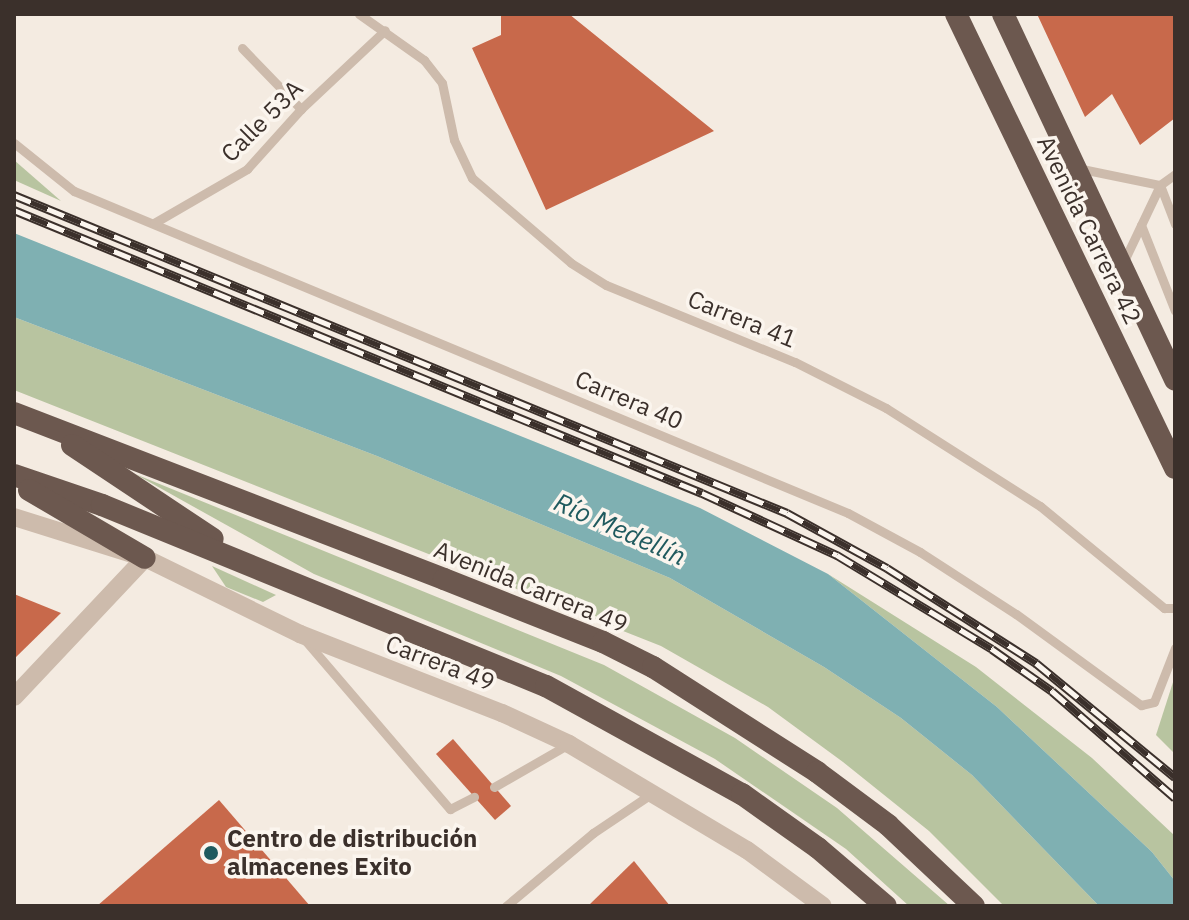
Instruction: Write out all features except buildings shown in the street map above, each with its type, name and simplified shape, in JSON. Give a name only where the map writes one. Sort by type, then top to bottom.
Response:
[{"type":"highway","name":"Avenida Carrera 42","points":[[956,14],[1175,468]]},
{"type":"highway","name":"Avenida Carrera 42","points":[[1003,14],[1175,380]]},
{"type":"highway","name":"Avenida Carrera 49","points":[[14,413],[603,642],[653,667],[767,737],[841,790],[888,825],[974,906]]},
{"type":"highway","points":[[38,422],[252,565]]},
{"type":"highway","points":[[14,475],[252,565],[546,686],[742,794],[818,848],[886,906]]},
{"type":"highway","points":[[14,481],[145,558]]},
{"type":"street","name":"Carrera 49","points":[[14,517],[145,558],[300,634],[502,713],[569,744],[747,850],[823,906]]},
{"type":"street","points":[[14,697],[145,558]]},
{"type":"lane","name":"Carrera 41","points":[[359,14],[424,60],[442,83],[454,140],[472,178],[571,263],[606,285],[795,362],[886,408],[1040,506],[1164,608],[1175,608]]},
{"type":"lane","name":"Calle 53A","points":[[154,223],[247,169],[301,109],[385,30]]},
{"type":"lane","points":[[242,48],[301,109]]},
{"type":"lane","name":"Carrera 40","points":[[14,143],[74,191],[848,513],[956,575],[1141,705],[1154,702],[1175,648]]},
{"type":"lane","points":[[1075,167],[1160,185]]},
{"type":"lane","points":[[1121,266],[1160,185],[1175,174]]},
{"type":"lane","points":[[1160,185],[1175,224]]},
{"type":"lane","points":[[1141,225],[1175,311]]},
{"type":"lane","points":[[300,634],[450,809],[474,797]]},
{"type":"lane","points":[[494,787],[569,744]]},
{"type":"lane","points":[[506,906],[593,833],[653,792]]},
{"type":"green space","points":[[14,160],[61,201],[14,180]]},
{"type":"green space","points":[[14,317],[377,456],[670,578],[824,667],[901,718],[972,775],[1099,906],[1004,906],[929,831],[843,762],[768,707],[661,646],[14,390]]},
{"type":"green space","points":[[135,474],[604,665],[735,738],[837,808],[950,906],[909,906],[846,849],[715,759],[561,676],[314,574]]},
{"type":"green space","points":[[212,566],[276,595],[263,602],[226,587]]},
{"type":"green space","points":[[828,574],[976,667],[1092,758],[1175,836],[1175,881],[1152,852],[997,707]]},
{"type":"green space","points":[[1175,676],[1175,754],[1156,735]]},
{"type":"water","name":"Río Medellín","points":[[14,233],[700,508],[828,574],[997,707],[1152,852],[1175,881],[1175,906],[1099,906],[972,775],[901,718],[824,667],[670,578],[377,456],[14,317]]},
{"type":"railway","points":[[14,195],[787,513],[887,568],[1036,663],[1175,777]]},
{"type":"railway","points":[[14,210],[702,493],[837,555],[992,649],[1052,691],[1175,798]]},
{"type":"place","name":"Centro de distribución almacenes Exito","points":[[211,853]]}]
